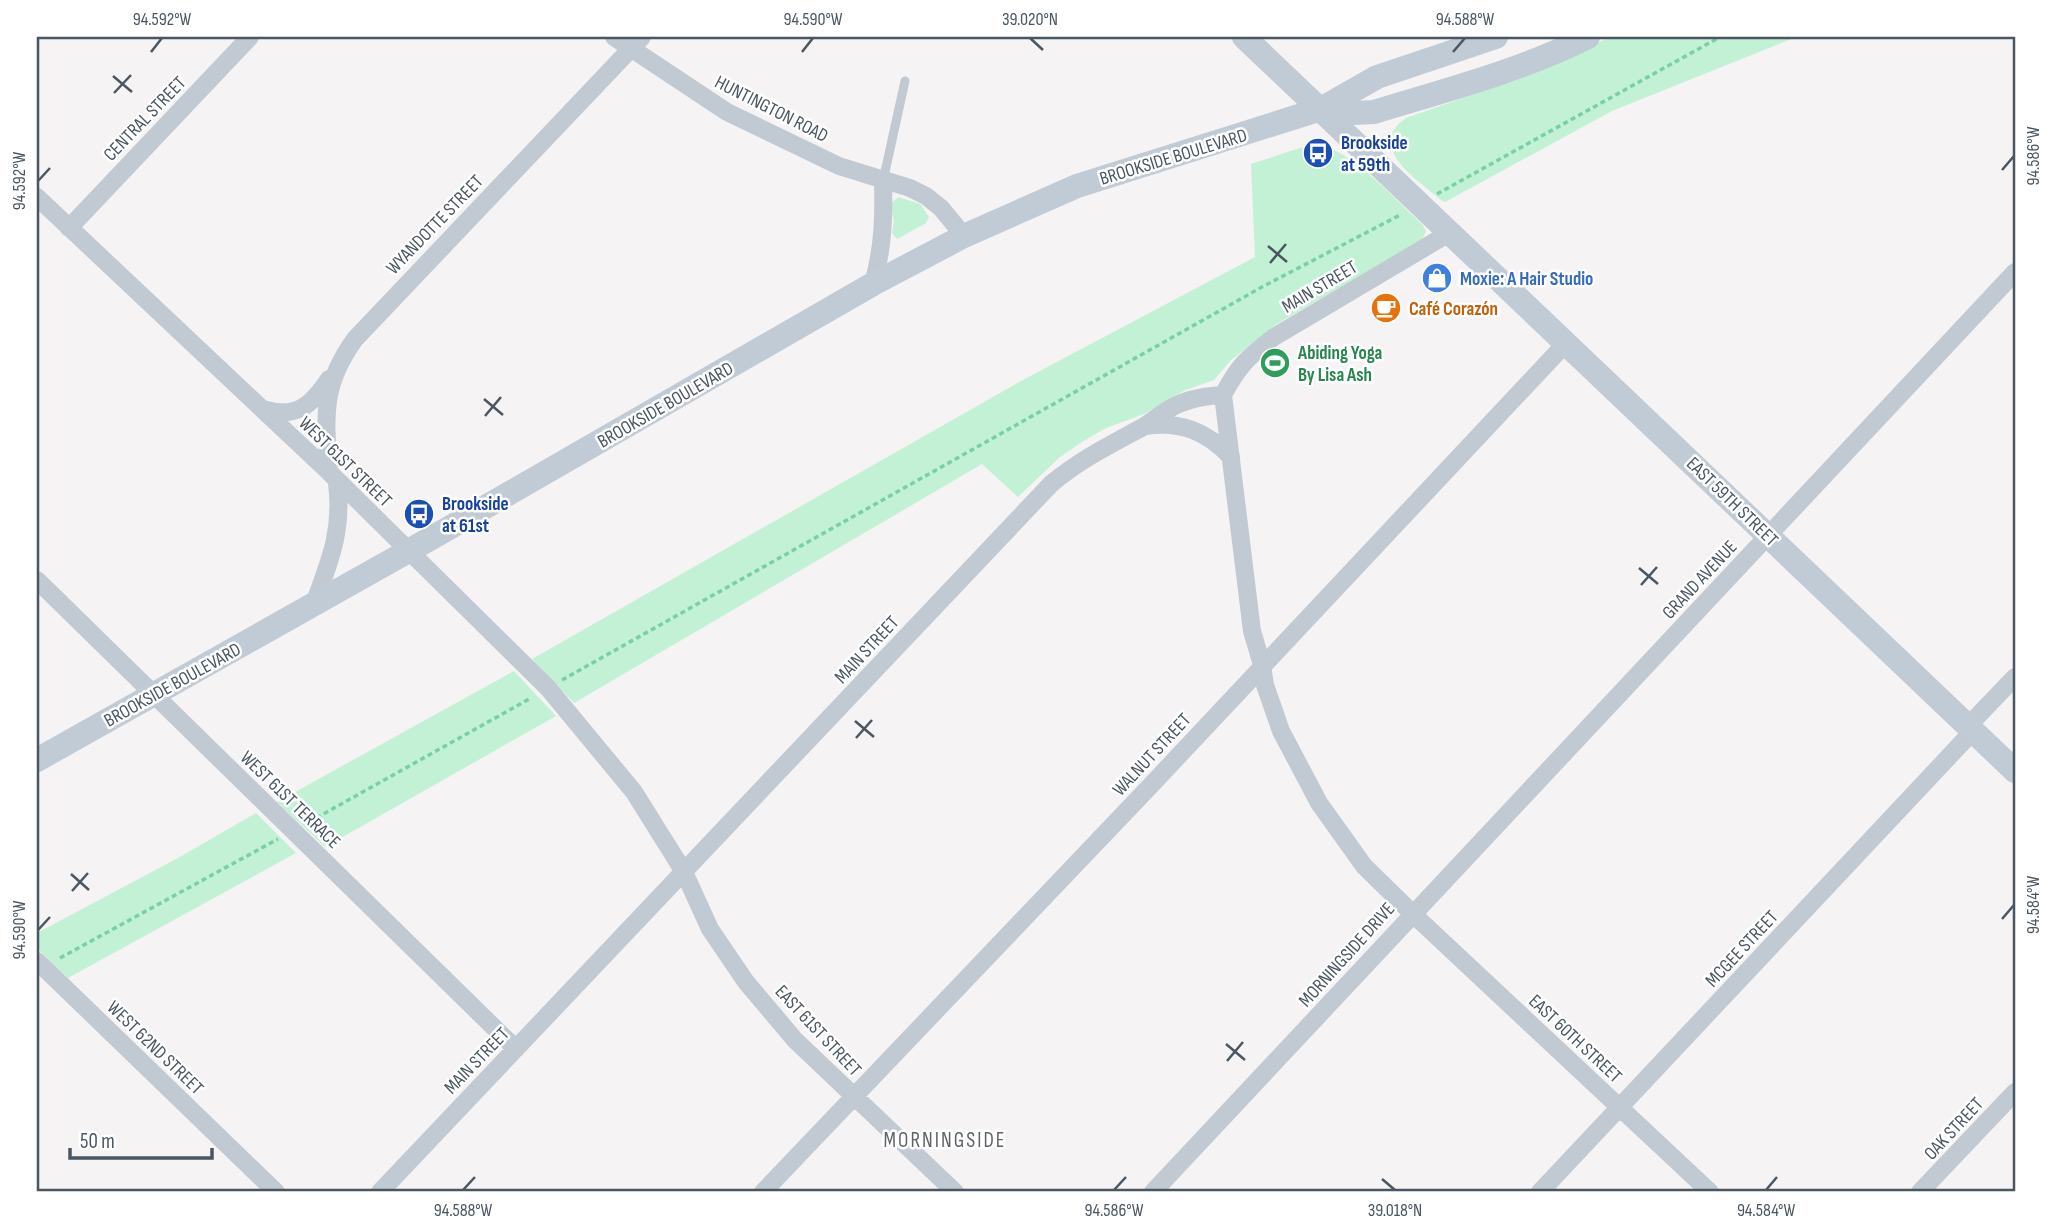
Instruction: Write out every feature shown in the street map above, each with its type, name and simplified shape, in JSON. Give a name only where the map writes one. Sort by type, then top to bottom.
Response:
[{"type":"main road","name":"EAST 59TH STREET","points":[[1244,37],[2015,771]]},
{"type":"main road","name":"BROOKSIDE BOULEVARD","points":[[37,760],[873,284],[964,236],[1077,186],[1321,109],[1377,77],[1496,37]]},
{"type":"main road","name":"BROOKSIDE BOULEVARD","points":[[1321,109],[1354,113],[1374,111],[1486,78],[1537,60],[1588,37]]},
{"type":"street","name":"CENTRAL STREET","points":[[69,228],[250,37]]},
{"type":"street","name":"HUNTINGTON ROAD","points":[[614,37],[636,43],[727,112],[839,166],[910,188],[926,196],[941,208],[964,236]]},
{"type":"street","name":"WYANDOTTE STREET","points":[[314,604],[332,557],[341,508],[333,478],[327,404],[335,370],[355,339],[636,43]]},
{"type":"street","points":[[873,284],[881,256],[885,223],[883,181]]},
{"type":"street","name":"WEST 61ST STREET","points":[[37,197],[333,478],[548,688],[634,792],[684,872]]},
{"type":"street","name":"MAIN STREET","points":[[380,1192],[1051,484],[1096,451],[1145,426],[1168,409],[1188,400],[1223,395],[1236,370],[1274,337],[1451,232]]},
{"type":"street","name":"GRAND AVENUE","points":[[1414,915],[2015,272]]},
{"type":"street","name":"WALNUT STREET","points":[[763,1192],[1145,793],[1567,342]]},
{"type":"street","points":[[261,409],[279,414],[295,412],[316,397],[335,370]]},
{"type":"street","name":"MORNINGSIDE DRIVE","points":[[1153,1192],[1414,915],[1364,866],[1318,803],[1281,732],[1265,685],[1252,631],[1223,395]]},
{"type":"street","points":[[1145,426],[1163,423],[1192,428],[1206,435],[1231,457]]},
{"type":"street","name":"WEST 61ST TERRACE","points":[[37,580],[516,1049]]},
{"type":"street","name":"MCGEE STREET","points":[[1540,1192],[1970,729],[2015,677]]},
{"type":"street","name":"EAST 61ST STREET","points":[[684,872],[710,929],[746,982],[795,1040],[956,1192]]},
{"type":"street","name":"EAST 60TH STREET","points":[[1414,915],[1710,1192]]},
{"type":"street","name":"WEST 62ND STREET","points":[[40,964],[276,1192]]},
{"type":"street","name":"OAK STREET","points":[[1920,1192],[2015,1092]]},
{"type":"lane","points":[[883,181],[905,81]]},
{"type":"path","points":[[40,964],[293,831],[1262,287],[1420,204],[1720,37]]},
{"type":"green space","points":[[1610,37],[1796,37],[1612,111],[1445,202],[1399,162],[1391,140],[1395,129],[1406,118],[1537,72]]},
{"type":"green space","points":[[1318,145],[1345,156],[1373,177],[1422,224],[1426,231],[1422,240],[1275,325],[1231,360],[1214,380],[1183,391],[1144,414],[1106,428],[1082,442],[1060,457],[1018,497],[982,464],[574,703],[532,659],[1021,381],[1255,257],[1251,164]]},
{"type":"green space","points":[[898,197],[920,204],[929,217],[926,223],[897,239],[892,233],[894,221],[890,205]]},
{"type":"green space","points":[[514,671],[556,716],[325,847],[277,802]]},
{"type":"green space","points":[[256,813],[296,853],[68,978],[37,948],[37,933]]},
{"type":"place","name":"Brookside at 59th","points":[[1318,153]]},
{"type":"place","name":"Moxie: A Hair Studio","points":[[1437,278]]},
{"type":"place","name":"Café Corazón","points":[[1386,308]]},
{"type":"place","name":"Abiding Yoga By Lisa Ash","points":[[1275,363]]},
{"type":"place","name":"Brookside at 61st","points":[[419,514]]},
{"type":"district","name":"MORNINGSIDE","points":[[945,1140]]}]
